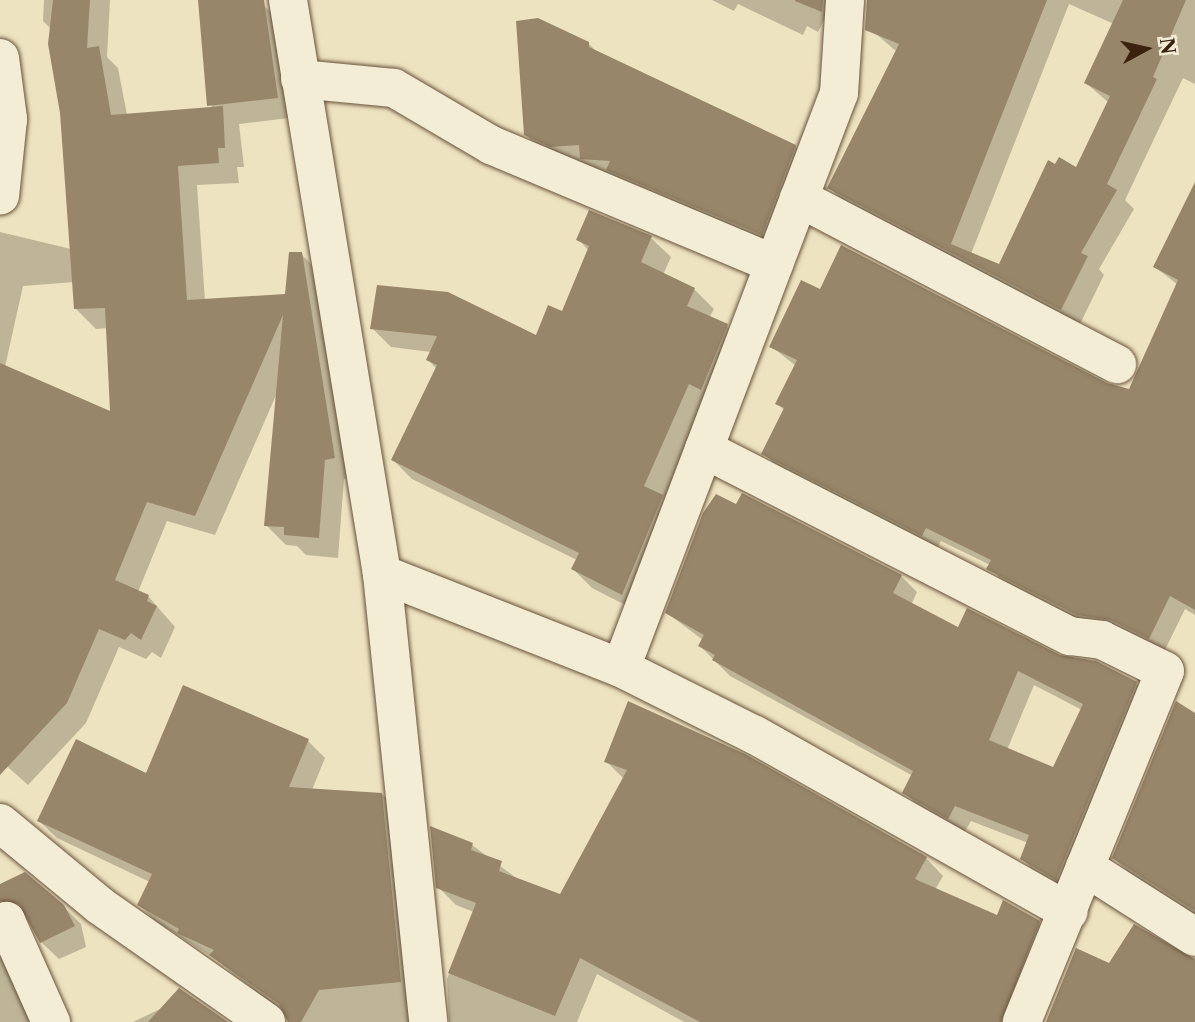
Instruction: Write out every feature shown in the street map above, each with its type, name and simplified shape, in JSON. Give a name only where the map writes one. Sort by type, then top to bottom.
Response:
[{"type":"street","points":[[288,0],[382,574],[428,1022]]},
{"type":"street","points":[[621,668],[839,93],[845,0]]},
{"type":"street","points":[[0,58],[8,119],[0,196]]},
{"type":"street","points":[[300,79],[394,88],[491,145],[774,264]]},
{"type":"street","points":[[799,198],[1117,363]]},
{"type":"street","points":[[704,449],[1070,636],[1102,640],[1165,671],[1022,1022]]},
{"type":"street","points":[[382,574],[621,668],[755,735],[1069,912]]},
{"type":"street","points":[[0,823],[99,905],[266,1022]]},
{"type":"street","points":[[1084,867],[1195,937]]},
{"type":"street","points":[[2,917],[51,1022]]},
{"type":"building","points":[[53,0],[90,0],[87,48],[99,46],[111,115],[223,106],[225,148],[218,148],[219,163],[178,166],[187,300],[285,294],[289,252],[302,252],[335,458],[325,460],[319,538],[284,535],[284,527],[264,526],[283,315],[195,516],[147,502],[115,580],[149,595],[147,601],[157,606],[141,640],[131,633],[125,640],[99,629],[67,703],[0,775],[0,363],[110,411],[105,308],[74,309],[60,113],[48,44]]},
{"type":"building","points":[[198,0],[264,0],[278,98],[207,106]]},
{"type":"building","points":[[823,0],[822,12],[795,1]]},
{"type":"building","points":[[867,0],[1047,0],[951,244],[999,264],[1048,160],[1055,164],[1059,157],[1076,167],[1110,96],[1084,83],[1123,0],[1186,0],[1153,77],[1157,79],[1107,184],[1117,190],[1081,253],[1088,256],[1061,310],[827,188],[899,44],[865,30]]},
{"type":"building","points":[[538,18],[589,42],[589,47],[796,145],[762,235],[606,170],[610,161],[580,159],[579,145],[551,147],[524,135],[516,21]]},
{"type":"building","points":[[1195,182],[1195,610],[1170,596],[1149,639],[1111,620],[1077,615],[986,569],[991,560],[926,528],[922,536],[761,454],[784,408],[775,404],[797,360],[769,347],[801,280],[820,289],[841,245],[1107,383],[1129,389],[1178,280],[1153,267]]},
{"type":"building","points":[[589,210],[652,236],[641,262],[695,288],[687,306],[728,324],[701,390],[689,384],[644,486],[663,495],[622,595],[571,569],[579,553],[391,460],[437,365],[426,360],[437,336],[370,329],[377,285],[448,292],[536,335],[548,305],[562,311],[589,246],[576,240]]},
{"type":"building","points":[[742,493],[902,575],[893,593],[958,627],[967,608],[1060,655],[1096,661],[1137,682],[1056,880],[1020,859],[1029,835],[955,806],[948,819],[902,793],[913,771],[712,660],[715,655],[698,646],[704,635],[665,613],[703,513],[716,494],[736,504]],"holes":[[[1018,671],[1083,704],[1053,767],[989,740]]]},
{"type":"building","points":[[183,685],[309,739],[289,787],[382,793],[401,982],[319,990],[301,1022],[288,1022],[279,1004],[209,955],[214,950],[177,933],[179,929],[137,905],[152,874],[37,821],[76,739],[146,773]]},
{"type":"building","points":[[628,701],[745,754],[927,857],[915,879],[997,915],[1003,900],[1040,921],[1001,1022],[700,1022],[580,958],[555,1016],[448,973],[476,903],[436,888],[430,826],[473,843],[471,850],[502,861],[499,871],[560,894],[627,770],[604,762]]},
{"type":"building","points":[[1176,701],[1195,713],[1195,911],[1112,858]]},
{"type":"building","points":[[25,872],[64,905],[75,926],[40,943],[19,904],[0,901],[0,884]]},
{"type":"building","points":[[1134,924],[1195,959],[1195,1022],[1046,1022],[1076,948],[1109,963]]},
{"type":"building","points":[[179,988],[228,1022],[148,1022]]}]
